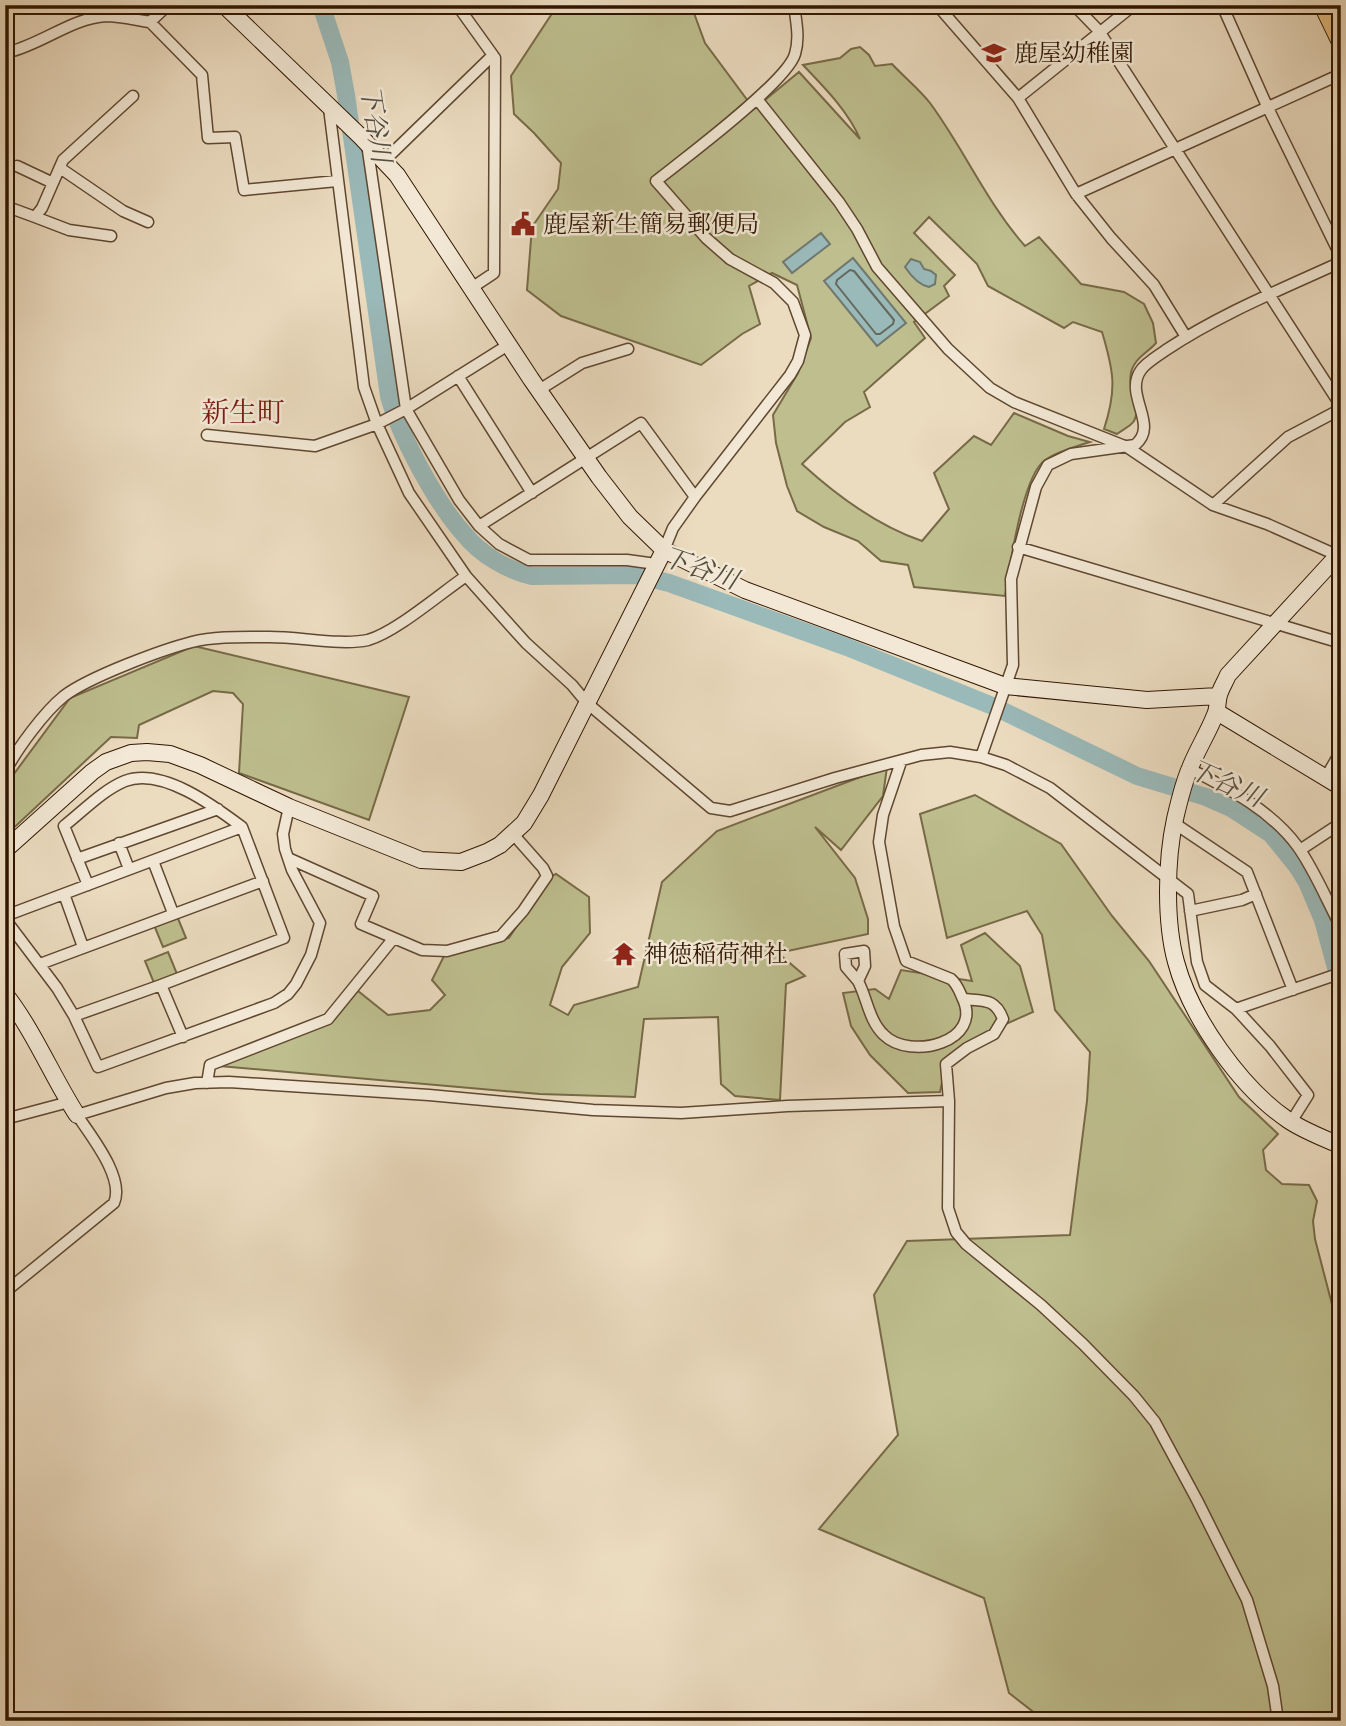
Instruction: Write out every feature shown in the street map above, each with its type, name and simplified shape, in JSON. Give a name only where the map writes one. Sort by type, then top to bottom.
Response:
[{"type":"main road","points":[[1323,5],[1341,42]]},
{"type":"street","points":[[149,22],[168,5]]},
{"type":"street","points":[[225,5],[397,175],[539,390],[630,517],[658,561]]},
{"type":"street","points":[[457,5],[493,55],[494,273],[472,287]]},
{"type":"street","points":[[5,850],[92,772],[106,762],[131,753],[170,754],[200,765],[289,807],[421,860],[461,862],[487,852],[524,823],[541,795],[639,601],[673,528],[798,362],[805,335],[793,302],[774,283],[730,259],[706,238],[656,181],[780,77],[795,56],[798,32],[794,5]]},
{"type":"street","points":[[937,5],[1018,99],[1076,194],[1154,285],[1186,337]]},
{"type":"street","points":[[1074,5],[1099,32],[1341,407],[1288,437],[1213,505]]},
{"type":"street","points":[[1018,99],[1134,5]]},
{"type":"street","points":[[1222,5],[1267,106],[1341,257]]},
{"type":"street","points":[[5,44],[9,52],[26,48],[72,26],[106,16],[149,22],[202,75],[208,138],[235,137],[244,190],[337,181]]},
{"type":"street","points":[[384,161],[493,55]]},
{"type":"street","points":[[1076,194],[1341,74]]},
{"type":"street","points":[[35,217],[71,152],[133,96]]},
{"type":"street","points":[[757,99],[839,202],[877,267],[948,349],[990,388],[1014,402],[1127,447],[1213,505],[1267,524],[1340,555],[1228,675],[1188,774],[1179,804],[1174,823],[1169,878],[1175,961],[1192,1004],[1237,1072],[1268,1105],[1290,1122],[1341,1146]]},
{"type":"street","points":[[332,110],[337,181],[364,387],[377,424],[409,493],[466,576],[526,643],[572,685],[587,703],[711,808],[730,811],[835,778],[921,755],[950,752],[981,757],[1006,765],[1050,788],[1188,894],[1197,962],[1205,985],[1236,1009],[1270,1046],[1308,1095],[1290,1122]]},
{"type":"street","points":[[364,140],[406,409],[459,500],[479,526],[499,544],[529,560],[658,561],[745,590],[1003,692],[1218,704],[1341,787]]},
{"type":"street","points":[[17,166],[53,183]]},
{"type":"street","points":[[60,168],[123,211],[148,222]]},
{"type":"street","points":[[5,206],[69,230],[111,236]]},
{"type":"street","points":[[981,757],[1013,665],[1012,579],[1018,547],[1036,486],[1048,465],[1071,454],[1135,445],[1141,440],[1145,425],[1134,383],[1141,370],[1186,337],[1341,262]]},
{"type":"street","points":[[207,435],[315,446],[377,424],[406,409],[509,345]]},
{"type":"street","points":[[539,390],[582,363],[628,349]]},
{"type":"street","points":[[458,376],[532,493]]},
{"type":"street","points":[[479,526],[641,423],[695,497]]},
{"type":"street","points":[[1018,547],[1341,643]]},
{"type":"street","points":[[5,772],[20,746],[60,700],[81,686],[127,666],[193,642],[269,637],[346,641],[369,639],[398,624],[466,576]]},
{"type":"street","points":[[1326,777],[1341,751]]},
{"type":"street","points":[[858,981],[873,1018],[884,1035],[894,1042],[909,1046],[947,1042],[961,1032],[966,1024],[967,1009],[956,983],[906,961],[894,926],[879,842],[883,815],[901,762]]},
{"type":"street","points":[[1188,774],[1242,796],[1272,820],[1300,850],[1341,927]]},
{"type":"street","points":[[74,1016],[284,938],[242,827],[218,809],[179,787],[159,780],[127,780],[113,787],[65,826],[88,885]]},
{"type":"street","points":[[242,827],[5,918],[40,964],[74,1016],[98,1067],[274,1003],[288,994],[296,984],[311,955],[320,923],[288,858],[283,834],[289,807]]},
{"type":"street","points":[[77,859],[218,809]]},
{"type":"street","points":[[1174,823],[1247,872],[1293,990]]},
{"type":"street","points":[[1300,850],[1341,823]]},
{"type":"street","points":[[288,858],[373,895],[361,924],[422,950],[447,951],[501,936],[523,911],[547,876],[513,834]]},
{"type":"street","points":[[119,843],[129,869]]},
{"type":"street","points":[[153,861],[173,913]]},
{"type":"street","points":[[40,964],[263,881]]},
{"type":"street","points":[[64,894],[83,947]]},
{"type":"street","points":[[1190,911],[1242,900],[1256,894]]},
{"type":"street","points":[[207,1083],[210,1065],[328,1019],[393,939]]},
{"type":"street","points":[[1236,1009],[1341,973]]},
{"type":"street","points":[[161,985],[183,1037]]},
{"type":"street","points":[[963,999],[993,1003],[1003,1019],[994,1034],[967,1048],[946,1064],[949,1101],[948,1208],[956,1232],[966,1244],[1041,1305],[1083,1344],[1134,1396],[1154,1422],[1247,1600],[1273,1686],[1278,1721]]},
{"type":"street","points":[[5,1292],[114,1203],[117,1196],[117,1182],[7,1001]]},
{"type":"street","points":[[5,1119],[166,1088],[229,1082],[429,1095],[593,1110],[681,1113],[787,1106],[949,1101]]},
{"type":"green space","points":[[544,5],[691,5],[705,43],[754,109],[799,72],[860,139],[842,109],[803,65],[840,58],[851,49],[860,47],[869,55],[875,66],[892,64],[930,103],[987,194],[1025,246],[1039,237],[1081,284],[1124,292],[1144,304],[1153,323],[1156,343],[1138,359],[1132,370],[1130,378],[1136,415],[1133,423],[1117,434],[1104,429],[1111,403],[1112,380],[1102,332],[1073,322],[1064,328],[988,286],[977,264],[929,217],[914,233],[955,275],[944,286],[949,296],[914,322],[925,338],[864,392],[870,407],[845,422],[802,464],[858,508],[889,527],[922,541],[949,509],[934,473],[974,436],[991,445],[1014,413],[1068,436],[1090,442],[1050,457],[1037,469],[1018,523],[1005,596],[914,587],[908,565],[881,561],[858,541],[824,527],[797,511],[787,486],[776,443],[773,415],[798,373],[811,338],[797,285],[772,273],[749,286],[760,324],[701,365],[561,316],[527,290],[532,227],[558,189],[561,163],[514,114],[511,76],[551,15]]},
{"type":"green space","points":[[194,646],[409,697],[369,820],[239,773],[243,704],[233,693],[213,691],[139,725],[137,738],[111,737],[5,836],[5,786],[70,698]]},
{"type":"green space","points":[[887,767],[883,796],[841,850],[815,827],[855,878],[868,919],[868,934],[778,953],[805,976],[786,984],[780,1100],[735,1096],[721,1084],[718,1017],[644,1019],[635,1097],[540,1094],[208,1065],[328,1019],[353,987],[388,1015],[430,1010],[445,995],[432,980],[444,956],[509,938],[549,877],[556,874],[589,897],[590,933],[562,967],[550,1005],[568,1015],[574,1005],[638,987],[662,882],[717,831]]},
{"type":"green space","points":[[975,795],[1061,844],[1112,916],[1149,961],[1239,1097],[1278,1134],[1263,1150],[1266,1170],[1282,1184],[1309,1185],[1317,1201],[1313,1221],[1315,1239],[1341,1339],[1341,1721],[1045,1721],[1009,1693],[984,1598],[819,1529],[898,1435],[874,1295],[907,1241],[1070,1235],[1087,1101],[1090,1052],[1055,1010],[1042,935],[1027,911],[947,938],[920,814]]},
{"type":"green space","points":[[177,916],[186,938],[163,947],[154,925]]},
{"type":"green space","points":[[985,933],[1020,966],[1033,1012],[990,1031],[946,1064],[940,1092],[908,1093],[870,1055],[851,1026],[843,993],[875,989],[889,999],[901,970],[972,981],[961,945]]},
{"type":"green space","points":[[168,952],[177,974],[154,983],[145,961]]},
{"type":"water","points":[[821,233],[830,244],[792,273],[783,262]]},
{"type":"water","points":[[853,258],[906,323],[877,346],[824,281]]},
{"type":"water","points":[[911,259],[920,262],[924,269],[936,275],[935,284],[925,286],[913,277],[905,267]]},
{"type":"waterway","name":"下谷川","points":[[321,5],[340,62],[346,95],[389,396],[401,430],[420,468],[453,521],[478,549],[495,561],[532,576],[637,575],[669,583],[847,647],[995,707],[1137,776],[1206,797],[1231,808],[1271,834],[1307,882],[1323,920],[1341,986]]},
{"type":"place","name":"鹿屋幼稚園","points":[[994,53]]},
{"type":"place","name":"鹿屋新生簡易郵便局","points":[[523,224]]},
{"type":"place","name":"神徳稲荷神社","points":[[624,954]]},
{"type":"district","name":"新生町","points":[[243,413]]}]
